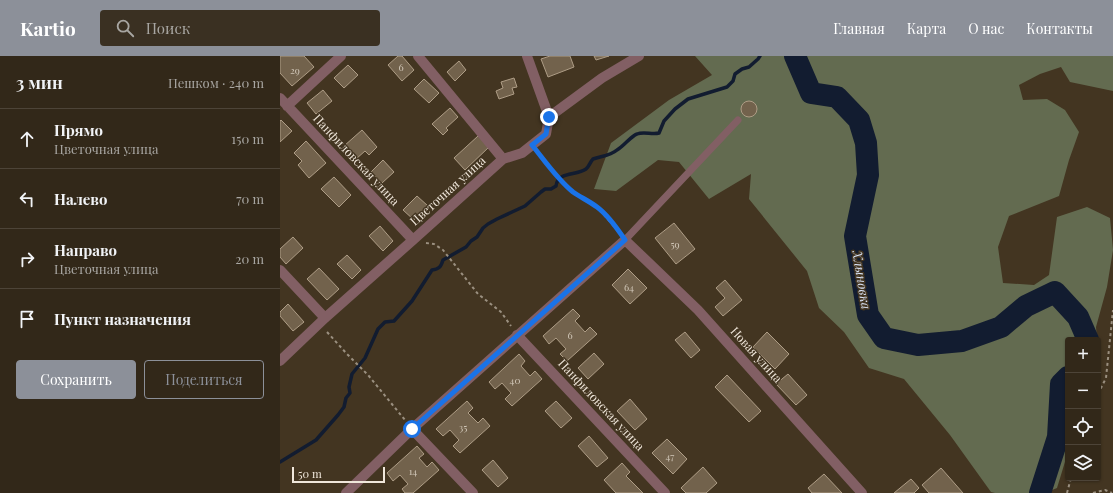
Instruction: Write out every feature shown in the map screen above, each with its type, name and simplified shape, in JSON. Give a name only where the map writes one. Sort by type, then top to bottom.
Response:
[{"type":"street","points":[[283,102],[341,56]]},
{"type":"street","points":[[418,56],[503,159]]},
{"type":"street","points":[[526,56],[549,117],[602,78],[639,56]]},
{"type":"street","name":"Панфиловская улица","points":[[283,102],[413,240]]},
{"type":"street","name":"Цветочная улица","points":[[280,361],[322,321],[503,159],[522,153],[546,134],[549,117]]},
{"type":"street","points":[[346,493],[412,429],[625,240]]},
{"type":"street","name":"Новая улица","points":[[625,240],[698,310],[862,493]]},
{"type":"street","points":[[280,270],[322,321]]},
{"type":"street","name":"Панфиловская улица","points":[[517,335],[665,493]]},
{"type":"street","points":[[412,429],[473,493]]},
{"type":"lane","points":[[625,240],[738,120]]},
{"type":"path","points":[[532,145],[562,181],[574,192],[598,208],[625,240]]},
{"type":"path","points":[[413,240],[434,244],[443,250],[478,294],[501,312],[517,335]]},
{"type":"path","points":[[1101,388],[1106,378],[1113,310]]},
{"type":"path","points":[[322,321],[412,429]]},
{"type":"path","points":[[1067,493],[1070,481]]},
{"type":"path","points":[[1093,493],[1105,490],[1112,493]]},
{"type":"green space","points":[[695,56],[1113,56],[1113,91],[1070,82],[1061,67],[1040,74],[1019,85],[1023,100],[1047,99],[1065,110],[1079,132],[1059,196],[1009,216],[998,247],[1003,283],[1034,285],[1049,275],[1057,217],[1087,207],[1110,218],[1113,250],[1107,287],[1096,327],[1097,337],[1065,337],[1065,462],[1057,488],[1045,493],[991,492],[950,435],[904,379],[869,368],[844,332],[819,308],[807,271],[749,199],[751,174],[709,199],[679,162],[658,160],[616,191],[594,189],[611,143],[669,100],[712,75]]},
{"type":"building","points":[[280,56],[304,56],[314,67],[292,86],[280,73]]},
{"type":"building","points":[[398,56],[402,56],[414,70],[402,81],[388,65]]},
{"type":"building","points":[[550,56],[570,56],[574,67],[548,77],[541,59]]},
{"type":"building","points":[[594,56],[609,56],[596,60]]},
{"type":"building","points":[[459,61],[466,70],[455,81],[447,72]]},
{"type":"building","points":[[348,65],[358,75],[344,88],[334,78]]},
{"type":"building","points":[[514,78],[517,87],[512,88],[514,94],[499,99],[496,91],[503,88],[501,82]]},
{"type":"building","points":[[424,79],[439,93],[429,103],[414,89]]},
{"type":"building","points":[[323,90],[332,101],[316,114],[307,103]]},
{"type":"building","points":[[746,101],[752,101],[757,106],[755,115],[752,117],[746,117],[741,112],[741,106]]},
{"type":"building","points":[[450,108],[458,117],[446,128],[448,130],[443,135],[432,124]]},
{"type":"building","points":[[281,120],[292,131],[280,142],[280,121]]},
{"type":"building","points":[[362,130],[377,147],[369,155],[365,151],[356,159],[344,146]]},
{"type":"building","points":[[478,136],[489,147],[465,170],[454,158]]},
{"type":"building","points":[[306,141],[326,163],[309,178],[298,165],[302,161],[294,153]]},
{"type":"building","points":[[383,160],[394,172],[382,183],[371,172]]},
{"type":"building","points":[[334,177],[351,195],[339,207],[321,189]]},
{"type":"building","points":[[417,196],[428,206],[414,220],[403,210]]},
{"type":"building","points":[[674,223],[695,249],[676,264],[655,238]]},
{"type":"building","points":[[380,226],[393,241],[383,251],[369,236]]},
{"type":"building","points":[[293,237],[303,248],[286,264],[280,257],[280,249]]},
{"type":"building","points":[[347,255],[361,270],[352,279],[337,264]]},
{"type":"building","points":[[319,268],[339,289],[327,300],[307,279]]},
{"type":"building","points":[[628,269],[647,288],[630,304],[612,285]]},
{"type":"building","points":[[725,280],[742,300],[723,316],[715,307],[725,298],[716,288]]},
{"type":"building","points":[[288,304],[304,322],[293,331],[280,316],[280,312]]},
{"type":"building","points":[[573,309],[580,316],[575,321],[585,332],[590,327],[597,334],[567,361],[560,354],[566,349],[556,338],[549,344],[543,336]]},
{"type":"building","points":[[685,332],[700,350],[691,358],[675,340]]},
{"type":"building","points":[[767,332],[789,354],[775,369],[753,347]]},
{"type":"building","points":[[594,353],[604,364],[588,379],[578,368]]},
{"type":"building","points":[[519,354],[525,361],[521,366],[530,376],[535,371],[542,379],[512,406],[505,399],[511,393],[502,383],[495,389],[489,382]]},
{"type":"building","points":[[788,374],[807,395],[796,405],[776,384]]},
{"type":"building","points":[[727,375],[761,411],[749,422],[715,387]]},
{"type":"building","points":[[630,399],[647,419],[635,430],[617,411]]},
{"type":"building","points":[[467,401],[473,408],[468,413],[478,423],[483,418],[490,426],[460,453],[453,446],[459,440],[450,430],[443,436],[436,429]]},
{"type":"building","points":[[556,401],[572,418],[561,428],[545,411]]},
{"type":"building","points":[[589,436],[608,458],[597,467],[578,446]]},
{"type":"building","points":[[667,439],[687,459],[673,474],[652,453]]},
{"type":"building","points":[[417,446],[424,454],[419,458],[427,467],[432,462],[439,470],[413,493],[405,493],[402,489],[408,484],[400,475],[393,481],[387,473]]},
{"type":"building","points":[[493,460],[508,478],[498,487],[482,470]]},
{"type":"building","points":[[622,463],[630,472],[626,476],[643,493],[616,493],[604,480]]},
{"type":"building","points":[[703,467],[717,483],[706,493],[686,493],[681,488]]},
{"type":"building","points":[[941,468],[963,493],[929,493],[922,485]]},
{"type":"building","points":[[824,474],[842,493],[812,493],[808,488]]},
{"type":"building","points":[[911,479],[919,488],[914,493],[894,493]]},
{"type":"waterway","points":[[280,462],[316,440],[338,415],[344,407],[346,398],[350,393],[349,387],[352,374],[365,358],[378,329],[385,322],[394,321],[412,301],[432,270],[439,267],[443,260],[466,247],[488,224],[525,206],[545,189],[551,189],[556,186],[557,181],[560,178],[586,169],[593,159],[609,155],[637,134],[659,133],[664,121],[675,109],[688,99],[727,87],[733,81],[735,74],[742,69],[749,67],[760,56]]},
{"type":"waterway","name":"Хлыновка","points":[[795,56],[811,93],[837,97],[859,120],[866,143],[868,175],[855,236],[868,315],[884,338],[918,345],[962,341],[1001,327],[1026,306],[1055,292],[1078,317],[1087,337]]},
{"type":"waterway","name":"Хлыновка","points":[[1040,493],[1058,437],[1061,384],[1065,380]]},
{"type":"route","points":[[412,429],[625,240],[598,208],[574,192],[562,181],[532,145],[546,134],[549,117]]}]
